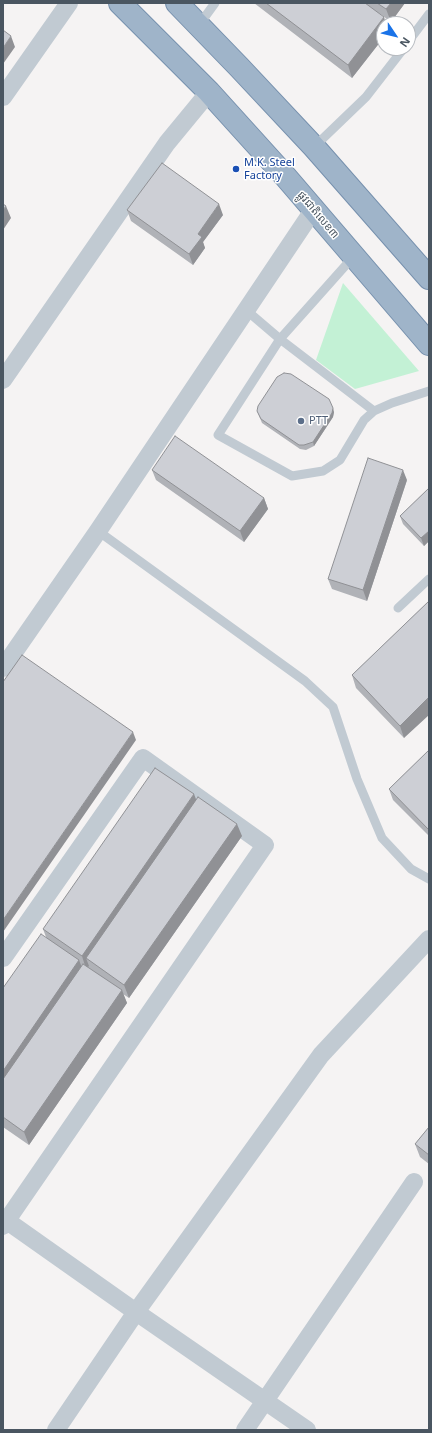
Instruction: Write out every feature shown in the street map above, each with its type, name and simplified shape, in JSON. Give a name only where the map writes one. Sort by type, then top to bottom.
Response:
[{"type":"highway","name":"ផ្លូវជាតិលេខ៣","points":[[120,3],[208,92],[314,209],[429,344]]},
{"type":"highway","points":[[177,3],[314,147],[429,278]]},
{"type":"street","points":[[3,97],[62,5]]},
{"type":"street","points":[[3,380],[167,143],[208,92]]},
{"type":"street","points":[[3,668],[98,531],[314,209]]},
{"type":"street","points":[[3,958],[143,758],[265,845],[4,1221],[307,1430]]},
{"type":"street","points":[[56,1430],[136,1312],[321,1055],[429,940]]},
{"type":"street","points":[[245,1430],[414,1182]]},
{"type":"lane","points":[[199,25],[215,3]]},
{"type":"lane","points":[[416,31],[429,14]]},
{"type":"lane","points":[[314,147],[366,97],[398,56]]},
{"type":"lane","points":[[354,256],[280,339],[218,435],[292,476],[323,471],[340,460],[364,420],[374,412],[392,403],[429,391]]},
{"type":"lane","points":[[246,310],[280,339],[374,412]]},
{"type":"lane","points":[[98,531],[305,681],[333,707],[357,779],[382,838],[411,869],[429,879]]},
{"type":"lane","points":[[398,608],[429,579]]},
{"type":"green space","points":[[343,283],[419,371],[355,389],[316,360]]},
{"type":"building","points":[[266,3],[365,3],[383,16],[376,16],[376,28],[348,65]]},
{"type":"building","points":[[377,3],[391,3],[386,9]]},
{"type":"building","points":[[3,30],[11,36],[3,48]]},
{"type":"building","points":[[162,163],[219,204],[198,234],[202,237],[189,254],[127,210]]},
{"type":"building","points":[[284,373],[291,374],[329,399],[333,408],[332,413],[313,442],[299,445],[261,419],[257,411],[258,406],[277,377]]},
{"type":"building","points":[[175,436],[264,498],[240,531],[152,470]]},
{"type":"building","points":[[368,458],[403,470],[363,590],[328,579]]},
{"type":"building","points":[[429,488],[429,531],[421,538],[400,516]]},
{"type":"building","points":[[429,601],[429,697],[400,726],[352,675]]},
{"type":"building","points":[[22,655],[133,732],[3,920],[3,682]]},
{"type":"building","points":[[429,750],[429,830],[389,789]]},
{"type":"building","points":[[155,768],[194,794],[82,956],[43,929]]},
{"type":"building","points":[[198,797],[237,824],[124,985],[86,958]]},
{"type":"building","points":[[41,934],[79,960],[3,1071],[3,988]]},
{"type":"building","points":[[83,964],[122,990],[24,1132],[3,1117],[3,1079]]},
{"type":"building","points":[[429,1127],[429,1155],[415,1144]]},
{"type":"place","name":"M.K. Steel Factory","points":[[236,169]]},
{"type":"place","name":"PTT","points":[[301,421]]}]
